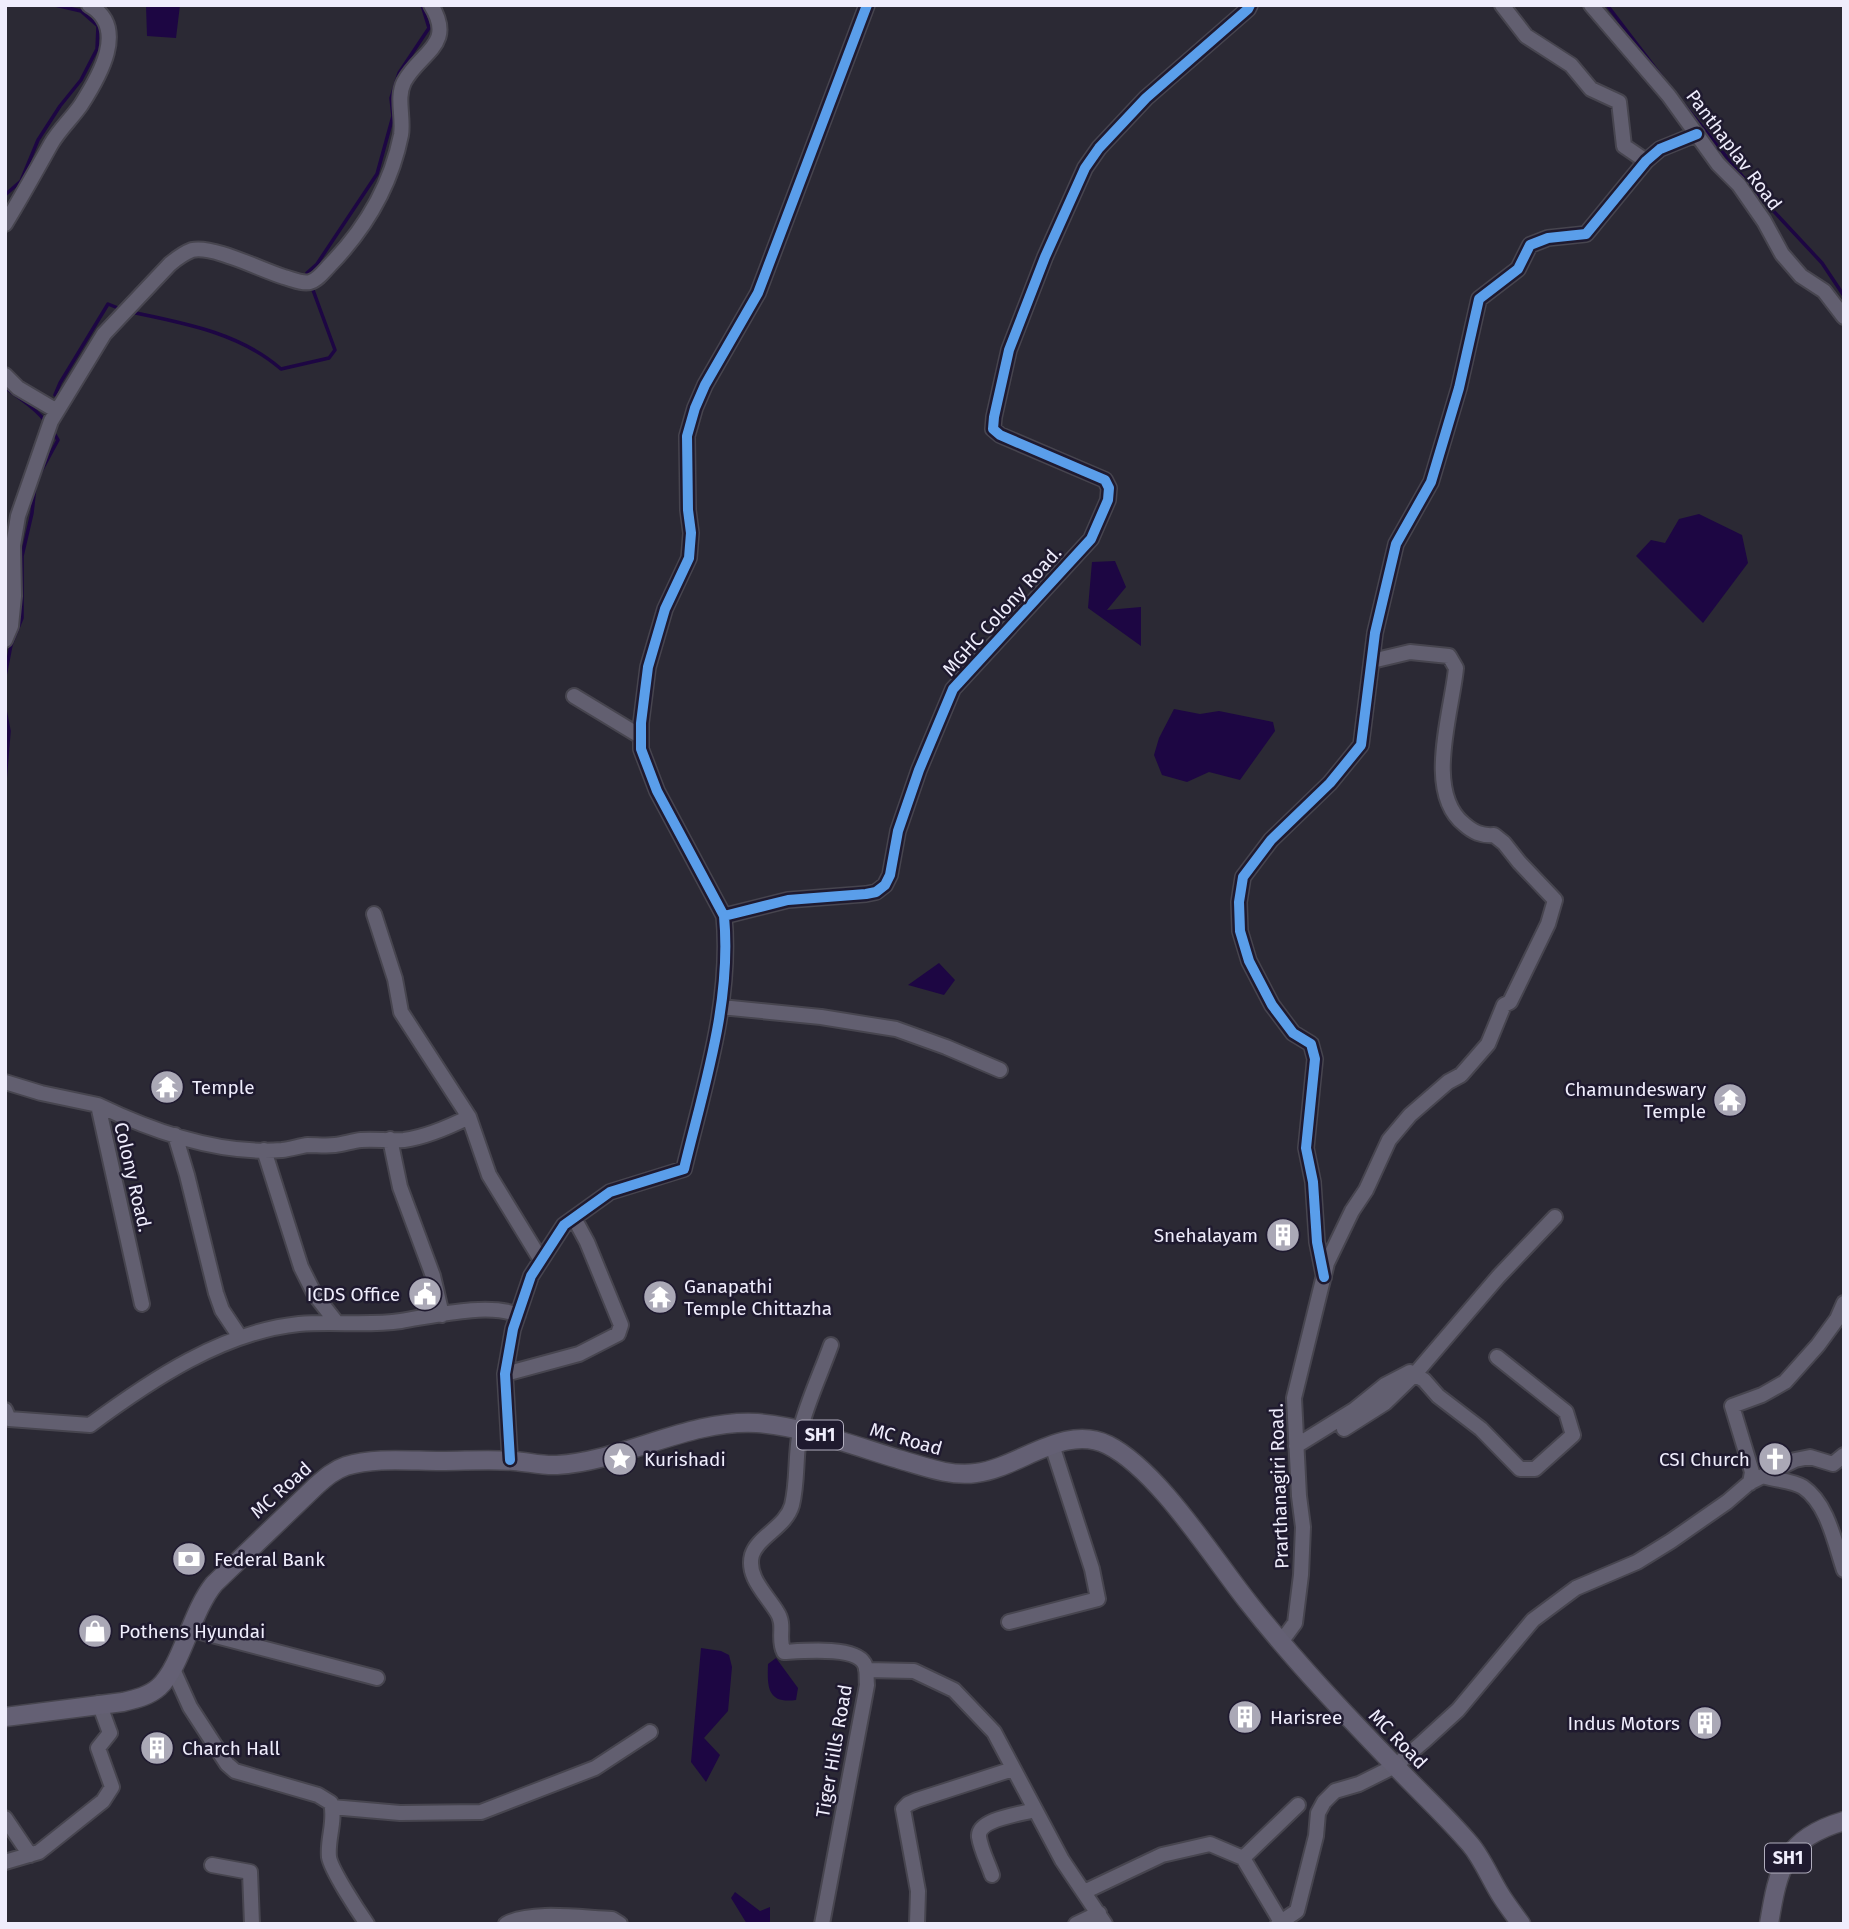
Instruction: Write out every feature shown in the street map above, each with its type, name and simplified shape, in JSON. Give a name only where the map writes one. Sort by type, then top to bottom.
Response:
[{"type":"main road","name":"MC Road","points":[[5,1717],[123,1702],[141,1698],[158,1689],[168,1677],[204,1596],[214,1584],[328,1475],[345,1467],[363,1463],[510,1460],[556,1465],[599,1457],[670,1437],[742,1423],[800,1430],[937,1470],[976,1474],[1052,1445],[1092,1440],[1108,1445],[1150,1477],[1281,1642],[1332,1701],[1473,1847],[1502,1898],[1521,1924]]},
{"type":"main road","name":"SH1","points":[[1769,1924],[1778,1876],[1784,1862],[1808,1835],[1825,1826],[1844,1821]]},
{"type":"street","points":[[5,225],[52,142],[81,104],[108,55],[109,29],[100,11],[89,5]]},
{"type":"street","points":[[5,640],[14,596],[13,545],[18,516],[54,416],[104,334],[180,256],[193,250],[207,250],[303,282],[312,281],[349,245],[363,226],[391,172],[401,132],[401,96],[404,82],[432,49],[440,34],[438,17],[431,5]]},
{"type":"street","points":[[510,1460],[505,1374],[513,1329],[531,1276],[564,1225],[610,1192],[684,1169],[722,1007],[726,938],[724,916],[657,791],[641,749],[640,736],[648,667],[665,610],[689,558],[691,533],[687,436],[695,408],[711,374],[758,293],[867,5]]},
{"type":"street","name":"MGHC Colony Road.","points":[[724,916],[788,900],[866,894],[876,892],[885,885],[890,875],[898,831],[919,770],[953,688],[1091,539],[1108,500],[1109,488],[1105,480],[1000,435],[993,429],[992,423],[1009,350],[1045,257],[1085,168],[1099,148],[1146,98],[1250,5]]},
{"type":"street","points":[[1502,5],[1526,36],[1571,65],[1591,89],[1619,102],[1624,146],[1646,161]]},
{"type":"street","name":"Panthaplav Road","points":[[1591,5],[1670,96],[1718,163],[1739,185],[1764,220],[1782,254],[1801,276],[1824,291],[1844,317]]},
{"type":"street","points":[[1324,1277],[1317,1242],[1313,1182],[1306,1149],[1315,1059],[1311,1044],[1293,1034],[1272,1005],[1249,961],[1240,931],[1238,902],[1243,877],[1271,840],[1330,783],[1361,746],[1375,632],[1396,544],[1432,482],[1459,388],[1479,299],[1518,269],[1530,245],[1548,238],[1586,234],[1646,161],[1660,149],[1697,134]]},
{"type":"street","points":[[5,374],[18,388],[54,416]]},
{"type":"street","name":"Prarthanagiri Road.","points":[[1281,1642],[1295,1623],[1300,1597],[1303,1527],[1294,1398],[1327,1263],[1366,1191],[1389,1140],[1417,1108],[1448,1082],[1461,1075],[1488,1044],[1504,1005],[1510,1002],[1548,924],[1555,900],[1504,843],[1494,835],[1484,836],[1471,831],[1453,816],[1443,784],[1444,752],[1456,668],[1448,656],[1410,652],[1372,661]]},
{"type":"street","points":[[574,696],[640,736]]},
{"type":"street","points":[[374,914],[395,979],[401,1012],[469,1117],[489,1175],[541,1260]]},
{"type":"street","points":[[722,1007],[821,1017],[897,1029],[946,1046],[1000,1070]]},
{"type":"street","points":[[5,1082],[98,1105]]},
{"type":"street","name":"Colony Road.","points":[[98,1105],[146,1126],[175,1135],[221,1147],[264,1150],[333,1145],[357,1140],[416,1138],[452,1126],[469,1117]]},
{"type":"street","name":"Colony Road.","points":[[98,1105],[142,1304]]},
{"type":"street","points":[[175,1135],[216,1293],[222,1310],[240,1337]]},
{"type":"street","points":[[390,1139],[398,1154],[400,1187],[433,1276],[442,1315]]},
{"type":"street","points":[[264,1150],[301,1267],[315,1295],[337,1323]]},
{"type":"street","points":[[1344,1429],[1385,1403],[1415,1374],[1498,1277],[1555,1217]]},
{"type":"street","points":[[505,1374],[579,1354],[618,1334],[621,1325],[587,1242],[574,1218]]},
{"type":"street","points":[[1750,1483],[1752,1472],[1732,1406],[1762,1395],[1785,1382],[1818,1345],[1837,1319],[1844,1303]]},
{"type":"street","points":[[5,1410],[9,1419],[90,1425],[136,1391],[194,1358],[240,1337],[292,1325],[386,1322],[499,1309],[518,1315]]},
{"type":"street","points":[[800,1430],[831,1345]]},
{"type":"street","points":[[1296,1446],[1409,1371],[1480,1429],[1520,1469],[1535,1469],[1573,1435],[1572,1426],[1566,1412],[1497,1357]]},
{"type":"street","name":"Tiger Hills Road","points":[[800,1430],[791,1507],[784,1521],[752,1554],[752,1568],[758,1586],[779,1614],[782,1624],[780,1644],[784,1652],[820,1650],[859,1658],[864,1663],[867,1685],[822,1924]]},
{"type":"street","points":[[1009,1622],[1098,1599],[1092,1569],[1052,1445]]},
{"type":"street","points":[[1084,1892],[1162,1855],[1210,1844],[1243,1858],[1280,1923],[1297,1910],[1316,1836],[1318,1813],[1324,1802],[1335,1791],[1359,1784],[1395,1766],[1458,1710],[1533,1619],[1576,1588],[1637,1562],[1660,1548],[1750,1483],[1795,1460],[1810,1457],[1833,1464],[1844,1455]]},
{"type":"street","points":[[1766,1476],[1802,1487],[1817,1503],[1828,1523],[1844,1570]]},
{"type":"street","points":[[189,1629],[377,1678]]},
{"type":"street","points":[[172,1667],[190,1707],[227,1764],[235,1771],[318,1794],[331,1803],[331,1868],[359,1921]]},
{"type":"street","points":[[866,1670],[914,1671],[954,1690],[994,1732],[1062,1860],[1102,1918],[1076,1924]]},
{"type":"street","points":[[5,1862],[40,1852],[103,1801],[112,1787],[98,1748],[110,1732],[99,1703]]},
{"type":"street","points":[[332,1807],[400,1813],[481,1812],[595,1768],[650,1732]]},
{"type":"street","points":[[917,1924],[918,1891],[903,1809],[908,1804],[1013,1769]]},
{"type":"street","points":[[1243,1858],[1298,1805]]},
{"type":"street","points":[[992,1875],[979,1835],[980,1829],[987,1823],[1035,1810]]},
{"type":"street","points":[[5,1818],[30,1855]]},
{"type":"street","points":[[212,1865],[250,1872],[252,1924]]},
{"type":"street","points":[[506,1924],[537,1917],[612,1919],[620,1924]]},
{"type":"shaded area","points":[[146,5],[180,5],[176,38],[147,36]]},
{"type":"shaded area","points":[[1699,514],[1742,535],[1748,563],[1703,623],[1636,556],[1651,540],[1665,543],[1679,519]]},
{"type":"shaded area","points":[[1115,561],[1126,587],[1107,610],[1141,607],[1141,646],[1088,608],[1092,562]]},
{"type":"shaded area","points":[[1174,709],[1200,714],[1219,711],[1273,722],[1275,731],[1240,780],[1209,772],[1187,782],[1162,775],[1154,755],[1159,738]]},
{"type":"shaded area","points":[[939,963],[955,980],[944,995],[908,985]]},
{"type":"shaded area","points":[[701,1648],[729,1655],[732,1667],[728,1711],[704,1738],[720,1755],[706,1782],[691,1762]]},
{"type":"shaded area","points":[[776,1658],[798,1688],[796,1700],[780,1699],[771,1692],[768,1664]]},
{"type":"shaded area","points":[[735,1892],[760,1911],[770,1907],[770,1924],[747,1924],[731,1898]]},
{"type":"waterway","points":[[5,195],[21,181],[38,140],[81,80],[97,49],[98,26],[81,11],[55,5]]},
{"type":"waterway","points":[[307,273],[317,264],[377,174],[393,116],[391,98],[399,73],[429,28],[422,5]]},
{"type":"waterway","points":[[1607,5],[1662,77]]},
{"type":"waterway","points":[[1682,102],[1752,188],[1822,263],[1844,296]]},
{"type":"waterway","points":[[131,312],[191,325],[229,338],[248,346],[281,369],[329,358],[335,350],[313,290]]},
{"type":"waterway","points":[[55,395],[108,304],[118,308]]},
{"type":"waterway","points":[[5,387],[45,421]]},
{"type":"waterway","points":[[39,475],[58,440],[52,430]]},
{"type":"waterway","points":[[5,676],[11,645],[22,618],[22,556],[35,486]]},
{"type":"waterway","points":[[5,710],[9,731],[5,781]]},
{"type":"cycle path","points":[[510,1460],[505,1374],[513,1329],[531,1276],[564,1225],[610,1192],[684,1169],[708,1075],[724,980],[724,916],[657,791],[641,749],[641,723],[648,667],[665,609],[689,558],[691,533],[687,436],[695,408],[705,385],[758,293],[867,5]]},
{"type":"cycle path","points":[[724,916],[788,900],[866,894],[876,892],[885,885],[890,875],[898,831],[919,770],[953,689],[1091,539],[1108,500],[1109,488],[1105,480],[1000,435],[993,429],[1009,350],[1045,257],[1085,168],[1099,148],[1146,98],[1250,5]]},
{"type":"cycle path","points":[[1324,1277],[1317,1242],[1313,1182],[1306,1148],[1315,1059],[1311,1044],[1293,1033],[1272,1005],[1249,961],[1240,931],[1239,902],[1243,877],[1271,840],[1330,783],[1361,745],[1375,633],[1396,544],[1431,482],[1459,388],[1479,299],[1518,269],[1530,245],[1548,238],[1586,234],[1646,161],[1660,149],[1697,134]]},
{"type":"place","name":"Temple","points":[[167,1087]]},
{"type":"place","name":"Chamundeswary Temple","points":[[1730,1100]]},
{"type":"place","name":"Snehalayam","points":[[1283,1235]]},
{"type":"place","name":"ICDS Office","points":[[425,1294]]},
{"type":"place","name":"Ganapathi Temple Chittazha","points":[[660,1297]]},
{"type":"place","name":"Kurishadi","points":[[620,1459]]},
{"type":"place","name":"CSI Church","points":[[1775,1459]]},
{"type":"place","name":"Federal Bank","points":[[189,1559]]},
{"type":"place","name":"Pothens Hyundai","points":[[95,1631]]},
{"type":"place","name":"Harisree","points":[[1245,1717]]},
{"type":"place","name":"Indus Motors","points":[[1705,1723]]},
{"type":"place","name":"Charch Hall","points":[[157,1748]]}]
